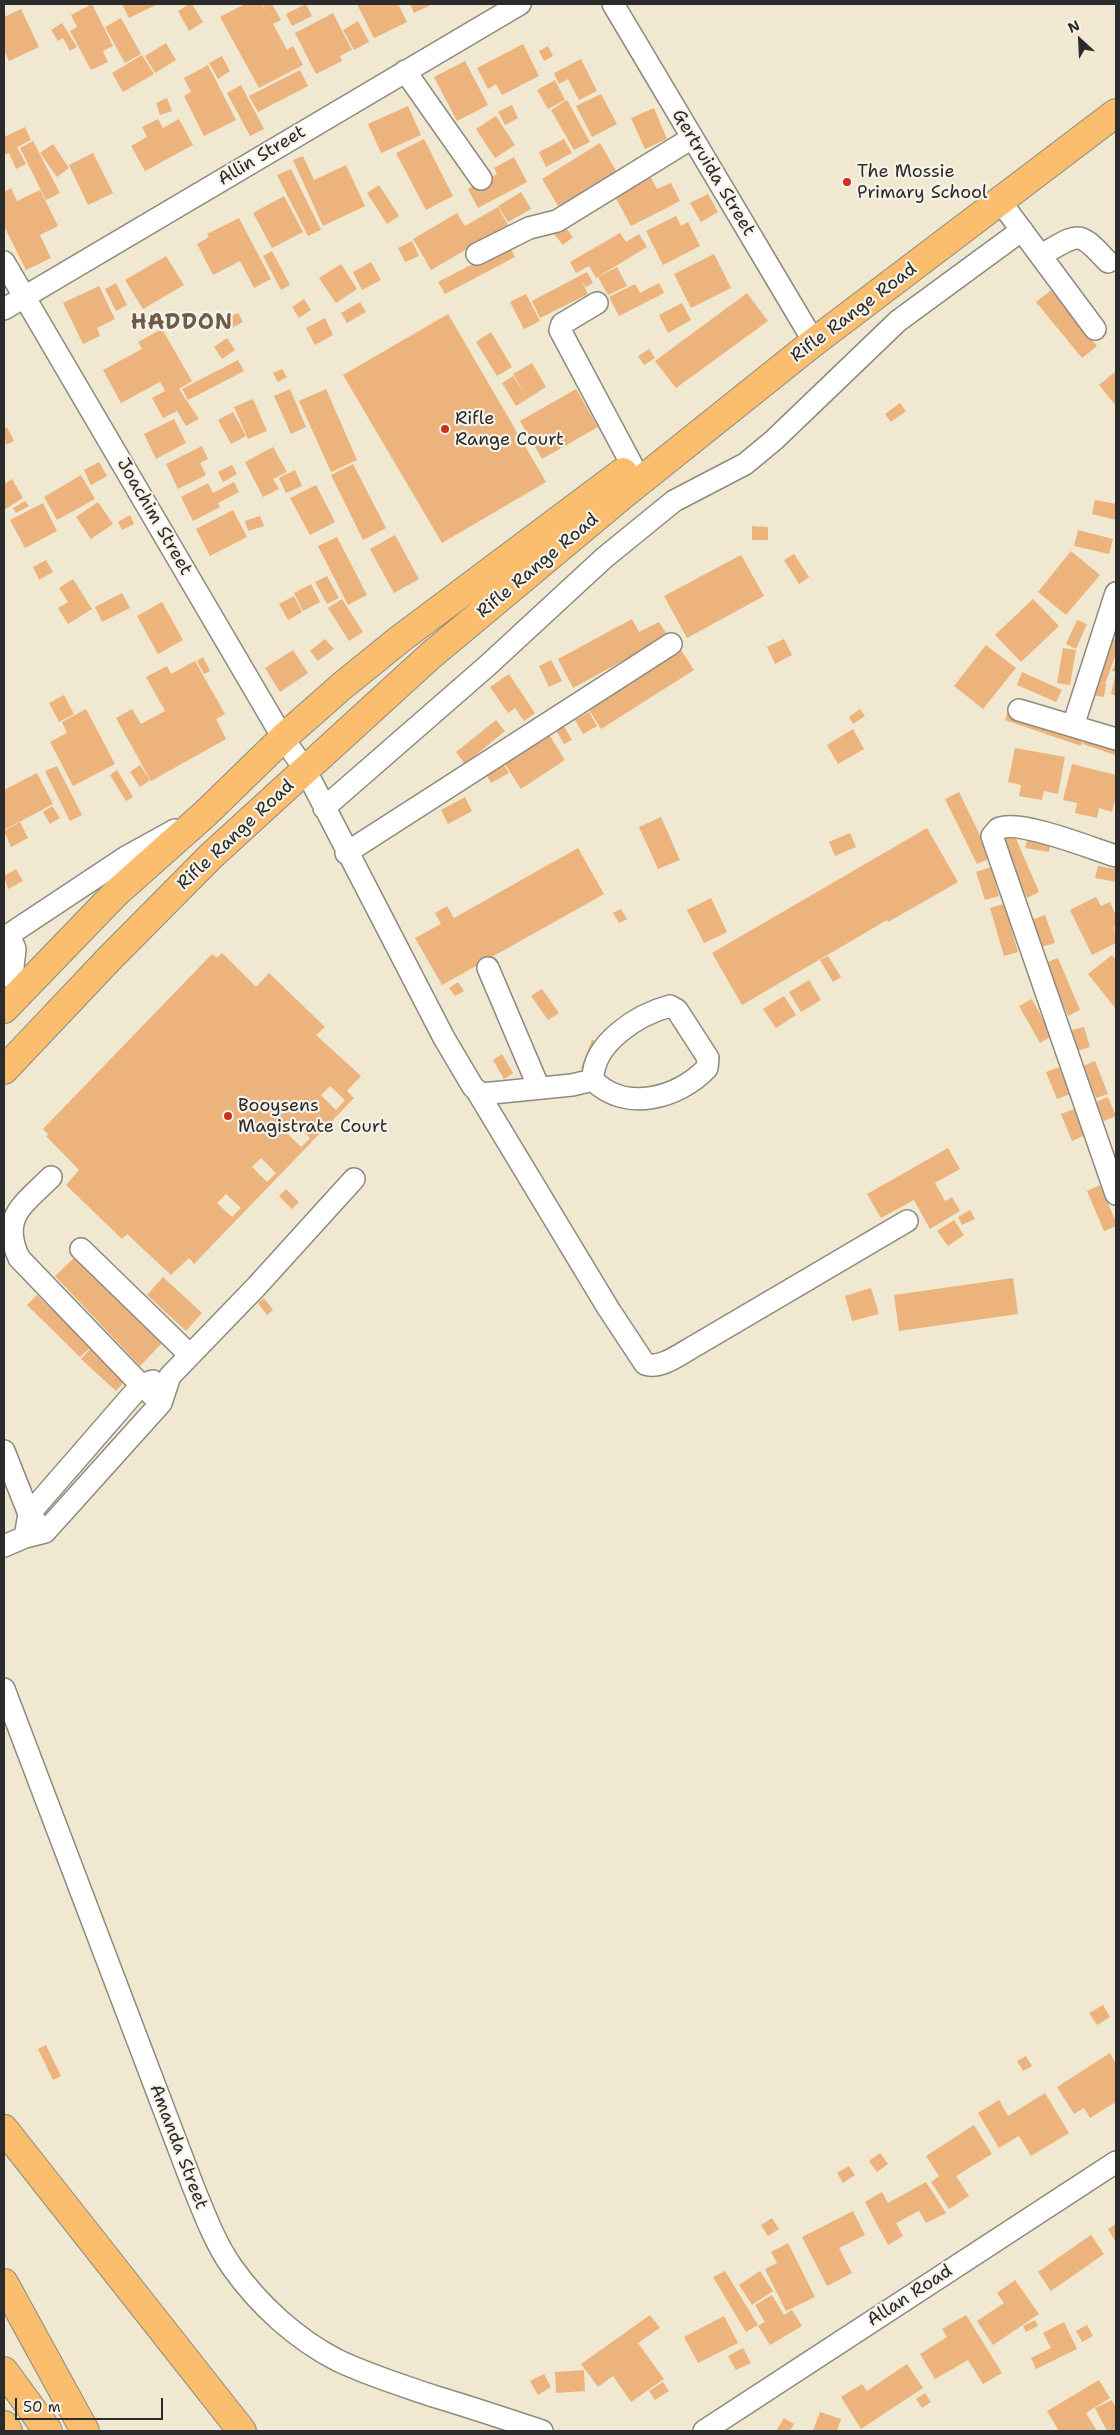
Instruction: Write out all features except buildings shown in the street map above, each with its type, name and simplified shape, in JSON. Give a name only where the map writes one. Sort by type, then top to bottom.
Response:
[{"type":"main road","name":"Rifle Range Road","points":[[4,1070],[109,959],[204,863],[437,650],[811,336],[1116,97]]},
{"type":"main road","name":"Rifle Range Road","points":[[4,1010],[116,893],[206,813],[283,738],[400,639],[632,465],[1000,201],[1116,113]]},
{"type":"main road","points":[[4,2129],[242,2431]]},
{"type":"main road","points":[[4,2283],[86,2431]]},
{"type":"main road","points":[[4,2372],[48,2431]]},
{"type":"main road","points":[[4,2425],[8,2431]]},
{"type":"street","name":"Allin Street","points":[[4,309],[520,4]]},
{"type":"street","name":"Gertruida Street","points":[[613,4],[811,336]]},
{"type":"street","points":[[405,72],[481,179]]},
{"type":"street","points":[[477,254],[529,228],[557,220],[692,138]]},
{"type":"street","points":[[1000,201],[1095,330]]},
{"type":"street","points":[[324,808],[487,666],[620,546],[674,502],[745,464],[774,440],[898,321],[1022,230]]},
{"type":"street","points":[[1041,255],[1070,239],[1080,237],[1088,239],[1108,262]]},
{"type":"street","name":"Joachim Street","points":[[4,262],[283,738],[306,771],[346,852],[444,1038],[608,1308],[645,1364],[650,1366],[663,1363],[698,1344],[907,1221]]},
{"type":"street","points":[[596,303],[562,324],[560,330],[632,465]]},
{"type":"street","points":[[1073,726],[1116,593]]},
{"type":"street","points":[[346,852],[671,644]]},
{"type":"street","points":[[1019,710],[1116,739]]},
{"type":"street","points":[[4,976],[13,967],[16,949],[6,936],[126,857],[206,813]]},
{"type":"street","points":[[1116,856],[1051,834],[1012,825],[1001,827],[992,836],[1116,1194]]},
{"type":"street","points":[[488,968],[539,1088]]},
{"type":"street","points":[[670,1006],[677,1010],[708,1058],[707,1068],[680,1089],[640,1099],[614,1094],[600,1087],[593,1080],[593,1072],[602,1052],[613,1039],[627,1026],[661,1008],[670,1006]]},
{"type":"street","points":[[476,1091],[481,1094],[572,1085],[593,1080]]},
{"type":"street","points":[[51,1177],[12,1215],[7,1230],[10,1244],[19,1258],[141,1386],[161,1403]]},
{"type":"street","points":[[4,1546],[35,1535],[161,1403],[170,1376],[256,1287],[354,1179]]},
{"type":"street","points":[[81,1249],[190,1355]]},
{"type":"street","points":[[30,1514],[141,1386],[170,1376]]},
{"type":"street","points":[[4,1451],[30,1514],[35,1535]]},
{"type":"street","name":"Amanda Street","points":[[4,1689],[192,2186],[212,2233],[232,2266],[249,2289],[278,2318],[308,2341],[337,2359],[375,2377],[542,2431]]},
{"type":"street","name":"Allan Road","points":[[704,2431],[1116,2162]]},
{"type":"place","name":"The Mossie Primary School","points":[[847,182]]},
{"type":"place","name":"Rifle Range Court","points":[[445,429]]},
{"type":"place","name":"Booysens Magistrate Court","points":[[228,1116]]},
{"type":"district","name":"HADDON","points":[[182,323]]}]
